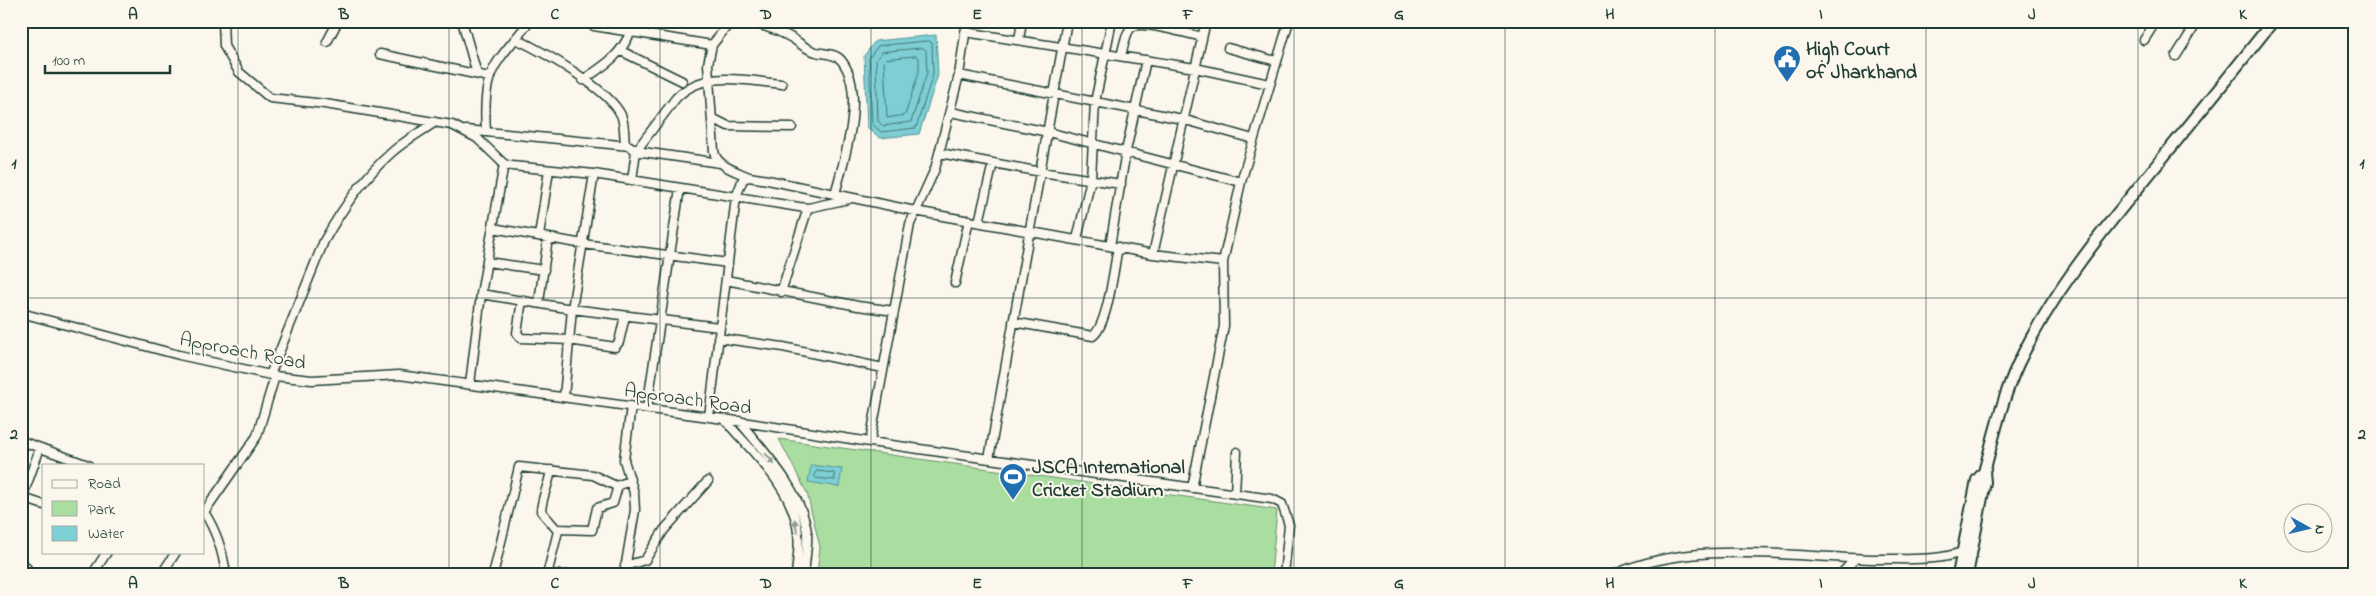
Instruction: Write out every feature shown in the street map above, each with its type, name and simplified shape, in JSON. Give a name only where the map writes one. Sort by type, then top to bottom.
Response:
[{"type":"main road","points":[[1967,575],[1967,550],[1977,480],[1984,472],[1999,412],[2008,387],[2044,314],[2072,272],[2103,231],[2273,21]]},
{"type":"main road","points":[[1958,575],[1967,550]]},
{"type":"street","points":[[223,21],[224,46],[239,72],[270,98],[325,104],[486,132],[625,145],[636,151],[722,164],[749,177],[915,212],[1031,230],[1153,254],[1223,262]]},
{"type":"street","points":[[327,42],[338,21]]},
{"type":"street","points":[[462,21],[477,74]]},
{"type":"street","points":[[486,132],[484,101],[488,77],[493,67],[530,21]]},
{"type":"street","points":[[582,21],[594,26],[712,44]]},
{"type":"street","points":[[644,21],[644,33]]},
{"type":"street","points":[[722,164],[715,156],[707,79],[712,44],[731,21]]},
{"type":"street","points":[[746,21],[782,33],[801,46],[835,56],[842,61],[852,88],[852,112],[847,150],[835,194]]},
{"type":"street","points":[[782,33],[783,21]]},
{"type":"street","points":[[870,442],[910,224],[930,182],[940,153],[959,75],[967,21]]},
{"type":"street","points":[[1018,40],[1022,21]]},
{"type":"street","points":[[989,459],[1012,322],[1031,230],[1068,21]]},
{"type":"street","points":[[1077,239],[1090,179],[1094,143],[1095,102],[1112,21]]},
{"type":"street","points":[[1153,254],[1182,119],[1206,21]]},
{"type":"street","points":[[1192,488],[1224,326],[1223,262],[1241,182],[1289,21]]},
{"type":"street","points":[[2144,40],[2156,21]]},
{"type":"street","points":[[2176,56],[2198,21]]},
{"type":"street","points":[[1121,56],[1129,30],[1136,26],[1163,28],[1202,37]]},
{"type":"street","points":[[583,80],[615,58],[621,51],[631,31]]},
{"type":"street","points":[[965,32],[1195,68],[1269,84]]},
{"type":"street","points":[[516,39],[553,58],[583,80],[618,110],[624,126],[625,145]]},
{"type":"street","points":[[1228,48],[1276,61]]},
{"type":"street","points":[[621,51],[682,81]]},
{"type":"street","points":[[380,54],[488,77]]},
{"type":"street","points":[[1012,322],[1093,336],[1097,333],[1103,319],[1126,151],[1146,60]]},
{"type":"street","points":[[959,75],[1182,119],[1253,139]]},
{"type":"street","points":[[632,180],[636,151],[683,91],[707,79],[782,84]]},
{"type":"street","points":[[951,112],[1094,143],[1241,182]]},
{"type":"street","points":[[712,118],[728,126],[792,127]]},
{"type":"street","points":[[205,511],[257,436],[272,375],[324,241],[335,221],[352,197],[392,152],[435,122]]},
{"type":"street","points":[[464,129],[478,138],[504,164],[594,174],[808,208],[854,198]]},
{"type":"street","points":[[940,153],[993,164],[1121,184]]},
{"type":"street","points":[[470,384],[481,294],[504,164]]},
{"type":"street","points":[[979,222],[993,164]]},
{"type":"street","points":[[540,236],[549,170]]},
{"type":"street","points":[[564,397],[572,309],[594,174]]},
{"type":"street","points":[[709,417],[736,198],[743,179],[749,177]]},
{"type":"street","points":[[646,408],[680,188]]},
{"type":"street","points":[[781,292],[808,208]]},
{"type":"street","points":[[955,283],[969,220]]},
{"type":"street","points":[[493,228],[583,244],[671,254],[728,263]]},
{"type":"street","points":[[539,302],[548,238]]},
{"type":"street","points":[[487,262],[544,270]]},
{"type":"street","points":[[726,280],[781,292],[894,310]]},
{"type":"street","points":[[481,294],[539,302],[572,309],[719,327]]},
{"type":"street","points":[[522,300],[518,336],[569,340],[615,347],[619,342],[625,316]]},
{"type":"street","name":"Approach Road","points":[[21,313],[180,355],[272,375],[312,380],[399,375],[739,421],[870,442],[1272,499],[1282,504],[1289,525],[1284,575]]},
{"type":"street","points":[[718,338],[783,347],[883,368]]},
{"type":"street","points":[[624,575],[635,510],[624,456],[631,406]]},
{"type":"street","points":[[724,419],[774,479],[790,506],[798,532],[796,575]]},
{"type":"street","points":[[739,421],[776,467],[798,504],[804,520],[807,539],[804,575]]},
{"type":"street","points":[[21,442],[85,464]]},
{"type":"street","points":[[40,448],[22,499],[42,504]]},
{"type":"street","points":[[1235,494],[1237,452]]},
{"type":"street","points":[[492,575],[517,469],[521,466],[595,476],[609,484],[618,486],[630,481]]},
{"type":"street","points":[[551,470],[548,487],[542,497],[541,510],[558,528],[592,530],[598,508],[613,503],[618,486]]},
{"type":"street","points":[[625,566],[645,560],[664,530],[708,482]]},
{"type":"street","points":[[205,514],[221,545],[226,575]]},
{"type":"street","points":[[547,575],[558,528]]},
{"type":"street","points":[[1614,575],[1650,561],[1688,555],[1750,554],[1855,559],[1933,559],[1967,550]]},
{"type":"street","points":[[92,575],[106,554]]},
{"type":"street","points":[[163,573],[175,554]]},
{"type":"street","points":[[1840,575],[1855,559]]},
{"type":"street","points":[[21,560],[32,575]]},
{"type":"street","points":[[558,575],[583,575]]},
{"type":"green space","name":"JSCA International Cricket Stadium","points":[[779,439],[1277,510],[1271,575],[817,575],[820,547],[807,493]]},
{"type":"water","points":[[936,35],[938,75],[919,134],[880,138],[867,127],[864,56],[875,41]]},
{"type":"water","points":[[811,465],[842,469],[839,487],[808,482]]},
{"type":"place","name":"High Court of Jharkhand","points":[[1787,83]]},
{"type":"place","name":"JSCA International Cricket Stadium","points":[[1013,501]]}]
